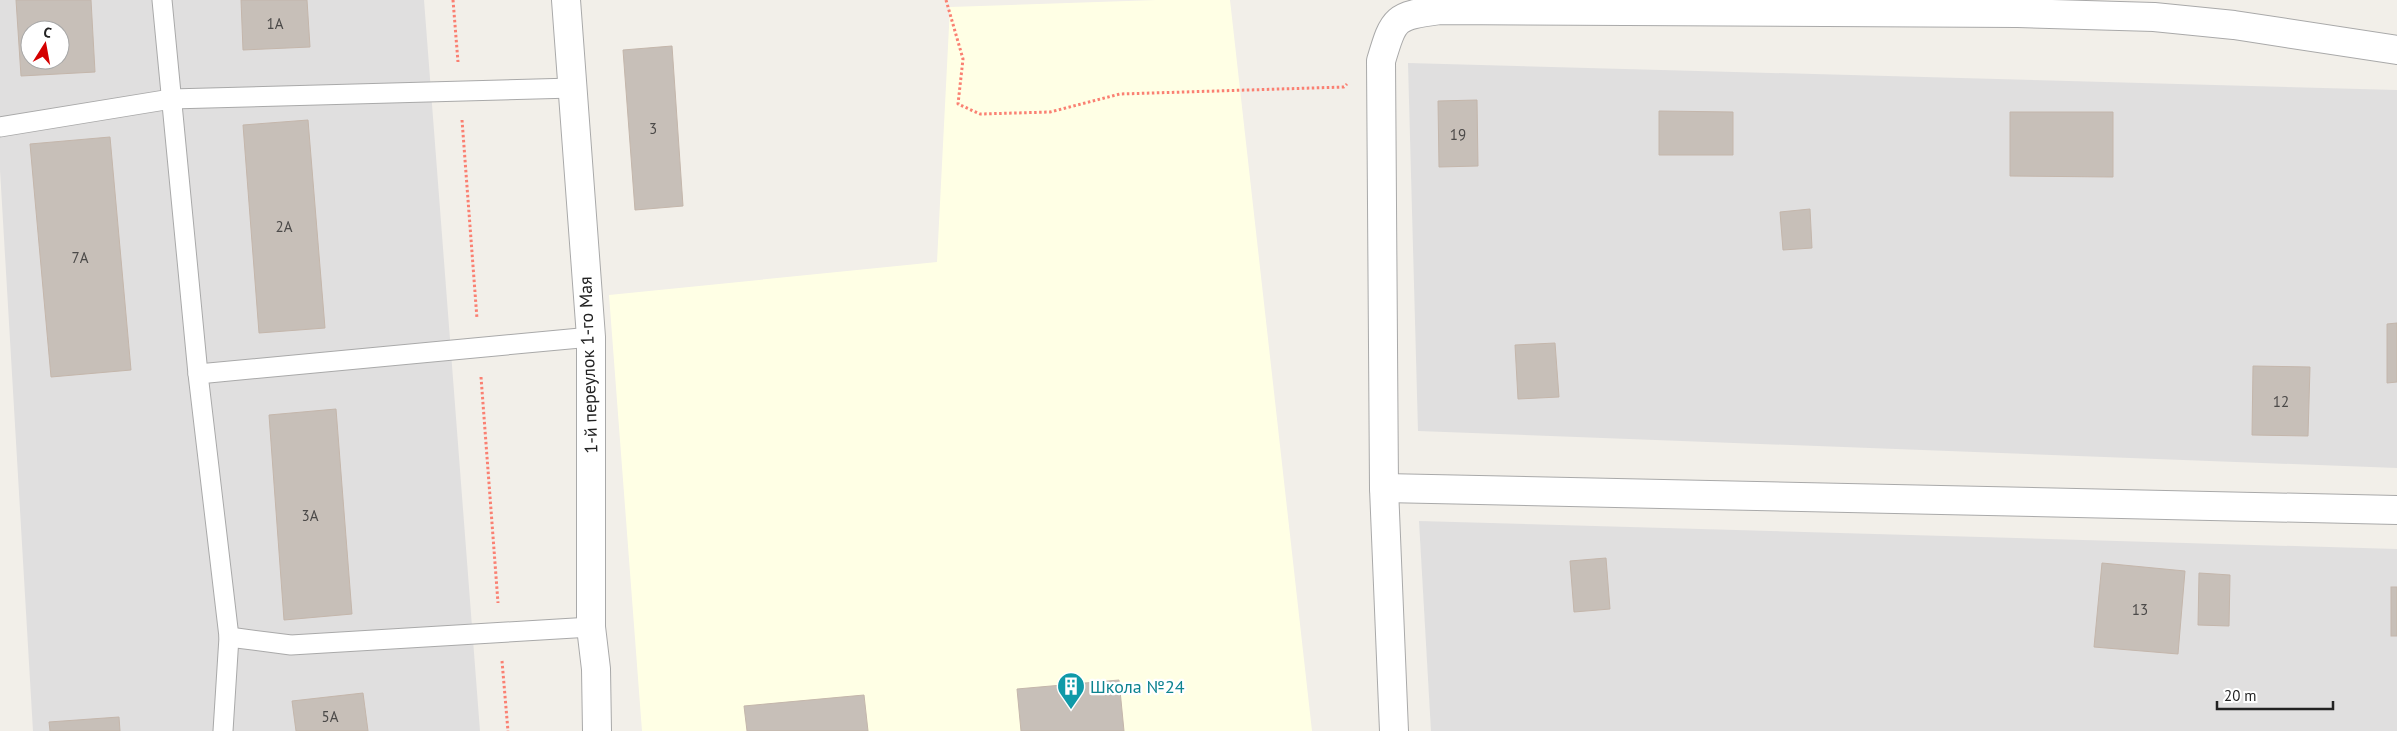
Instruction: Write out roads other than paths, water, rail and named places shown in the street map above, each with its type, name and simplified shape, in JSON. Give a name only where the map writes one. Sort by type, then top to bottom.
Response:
[{"type":"street","name":"1-й переулок 1-го Мая","points":[[566,0],[590,337],[591,627],[596,669],[597,731]]},
{"type":"street","points":[[1394,731],[1384,488],[1381,61],[1390,29],[1408,14],[1440,10],[2018,6],[2234,25],[2397,50]]},
{"type":"street","points":[[1384,488],[2397,510]]},
{"type":"lane","points":[[162,0],[198,374],[229,637],[223,731]]},
{"type":"lane","points":[[0,127],[171,99],[573,88]]},
{"type":"lane","points":[[198,374],[590,337]]},
{"type":"lane","points":[[229,637],[290,645],[591,627]]},
{"type":"place","name":"Школа №24","points":[[1071,710]]}]
